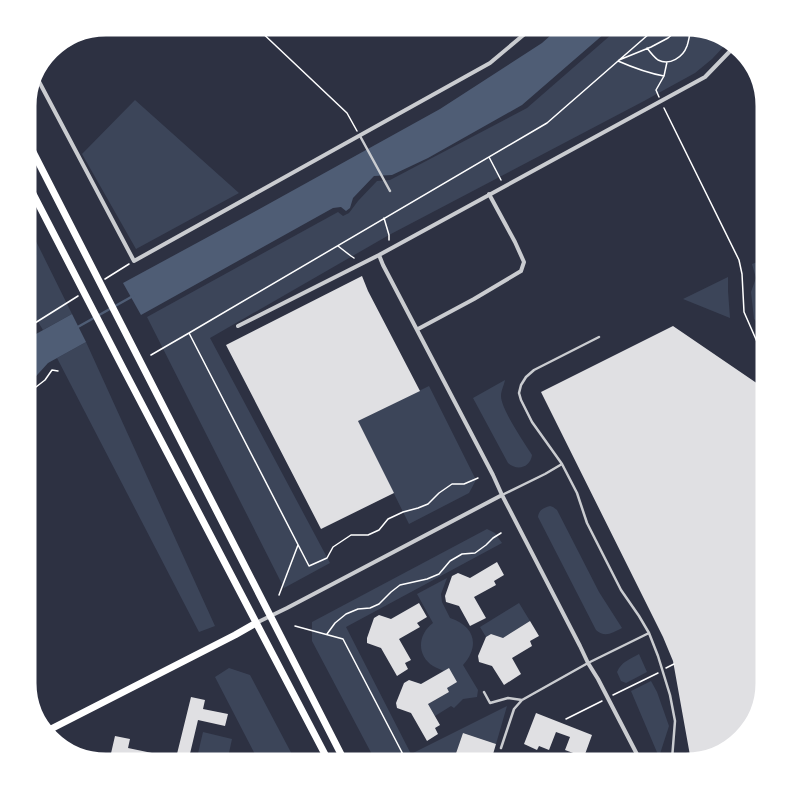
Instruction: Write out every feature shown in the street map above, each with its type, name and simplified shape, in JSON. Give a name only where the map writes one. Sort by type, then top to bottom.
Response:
[{"type":"main road","points":[[34,154],[341,755]]},
{"type":"main road","points":[[34,196],[325,755]]},
{"type":"main road","points":[[51,729],[256,623]]},
{"type":"street","points":[[38,82],[134,261],[490,63],[525,34]]},
{"type":"street","points":[[238,326],[379,255],[705,77],[731,50]]},
{"type":"street","points":[[418,329],[474,299],[521,271],[524,262],[489,194]]},
{"type":"street","points":[[379,255],[588,663],[637,755]]},
{"type":"street","points":[[256,623],[502,495]]},
{"type":"lane","points":[[360,136],[390,191]]},
{"type":"lane","points":[[599,337],[534,370],[526,377],[521,385],[519,393],[532,422],[562,464],[577,493],[590,530],[622,590],[649,633],[663,670],[675,721],[672,755]]},
{"type":"lane","points":[[502,495],[562,464]]},
{"type":"lane","points":[[501,748],[514,709],[522,700],[588,663],[649,633]]},
{"type":"lane","points":[[484,692],[490,703],[508,698],[522,700]]},
{"type":"path","points":[[263,34],[347,113],[360,136]]},
{"type":"path","points":[[151,355],[547,123],[649,34]]},
{"type":"path","points":[[618,61],[668,38],[673,34]]},
{"type":"path","points":[[647,48],[659,60],[667,62],[675,60],[684,52],[690,34]]},
{"type":"path","points":[[618,61],[633,68],[664,76]]},
{"type":"path","points":[[659,97],[656,90],[664,76],[667,62]]},
{"type":"path","points":[[664,108],[739,260],[742,274],[744,312],[758,344]]},
{"type":"path","points":[[489,156],[501,180]]},
{"type":"path","points":[[384,218],[389,235],[388,240]]},
{"type":"path","points":[[338,245],[354,258]]},
{"type":"path","points":[[189,332],[309,566],[327,558],[333,547],[351,535],[368,535],[379,530],[388,519],[403,512],[428,504],[439,493],[452,484],[464,484],[478,478]]},
{"type":"path","points":[[34,389],[45,380],[52,370],[58,371]]},
{"type":"path","points":[[327,634],[335,623],[346,614],[358,609],[370,608],[379,604],[400,585],[427,579],[439,574],[450,560],[462,554],[474,553],[501,533]]},
{"type":"path","points":[[279,595],[298,545]]},
{"type":"path","points":[[295,626],[343,639],[402,753],[398,755]]},
{"type":"path","points":[[608,698],[674,664]]},
{"type":"path","points":[[566,718],[602,700]]},
{"type":"shaded area","points":[[552,34],[604,34],[522,105],[428,158],[392,175],[374,176],[353,198],[350,208],[346,211],[341,207],[333,208],[141,315],[123,283],[440,109],[542,43]]},
{"type":"shaded area","points":[[612,34],[691,34],[705,36],[718,41],[725,46],[712,59],[695,73],[389,235],[210,338],[330,563],[284,588],[147,317],[338,212],[343,216],[349,213],[377,181],[390,180],[527,108]]},
{"type":"shaded area","points":[[135,100],[239,193],[136,249],[82,154]]},
{"type":"shaded area","points":[[34,237],[72,314],[43,330],[37,320],[34,322]]},
{"type":"shaded area","points":[[758,262],[758,323],[754,319],[751,292],[756,278],[752,264]]},
{"type":"shaded area","points":[[728,277],[730,318],[683,299]]},
{"type":"shaded area","points":[[72,314],[86,342],[48,363],[34,378],[34,335]]},
{"type":"shaded area","points":[[86,342],[215,626],[199,632],[57,358]]},
{"type":"shaded area","points":[[505,380],[501,394],[502,402],[514,426],[532,455],[529,463],[523,467],[515,467],[508,463],[473,398]]},
{"type":"shaded area","points":[[429,386],[476,480],[469,493],[409,524],[358,421]]},
{"type":"shaded area","points":[[550,506],[557,510],[599,592],[622,628],[606,634],[602,634],[596,630],[538,517],[542,510]]},
{"type":"shaded area","points":[[487,529],[495,533],[502,543],[346,627],[411,754],[507,706],[496,744],[463,733],[455,755],[372,755],[312,641],[312,622]]},
{"type":"shaded area","points":[[447,578],[441,594],[442,602],[450,618],[465,626],[470,631],[473,644],[472,651],[463,665],[478,690],[477,697],[463,699],[454,708],[451,706],[435,716],[428,704],[449,692],[447,688],[449,668],[444,671],[435,667],[424,656],[421,644],[422,639],[424,633],[433,623],[417,594]]},
{"type":"shaded area","points":[[519,603],[530,621],[503,638],[491,634],[486,637],[480,627]]},
{"type":"shaded area","points":[[639,654],[647,672],[626,683],[621,681],[617,672],[621,665]]},
{"type":"shaded area","points":[[229,668],[250,675],[292,755],[255,755],[215,677]]},
{"type":"shaded area","points":[[651,681],[657,692],[669,726],[660,755],[658,755],[631,691]]},
{"type":"shaded area","points":[[203,732],[232,739],[229,755],[198,755]]},
{"type":"building","points":[[362,276],[368,291],[420,391],[358,421],[394,493],[321,529],[226,345]]},
{"type":"building","points":[[673,326],[758,384],[758,683],[756,702],[751,715],[743,727],[737,734],[718,748],[705,753],[690,755],[673,661],[663,637],[541,392]]},
{"type":"building","points":[[497,562],[504,575],[494,581],[496,585],[474,597],[486,618],[470,626],[459,606],[446,602],[445,596],[452,576],[458,573],[470,578]]},
{"type":"building","points":[[419,603],[427,617],[417,623],[420,627],[399,639],[411,660],[405,663],[408,669],[397,676],[381,648],[367,643],[367,638],[374,618],[379,615],[391,619]]},
{"type":"building","points":[[530,621],[539,636],[530,641],[532,646],[512,658],[521,674],[504,685],[492,666],[479,662],[478,656],[486,637],[491,634],[503,638]]},
{"type":"building","points":[[449,668],[457,682],[447,688],[449,692],[428,704],[440,725],[435,728],[438,734],[427,741],[411,713],[397,708],[396,703],[404,683],[409,680],[421,684]]},
{"type":"building","points":[[191,697],[205,700],[203,709],[228,714],[225,726],[198,720],[190,755],[177,755]]},
{"type":"building","points":[[536,713],[592,735],[585,755],[579,755],[565,750],[570,737],[556,732],[549,750],[539,746],[537,750],[524,744]]},
{"type":"building","points":[[463,733],[496,744],[493,755],[455,755]]},
{"type":"building","points":[[115,736],[130,739],[128,748],[152,753],[152,755],[111,755]]},
{"type":"waterway","points":[[76,328],[133,296]]}]
